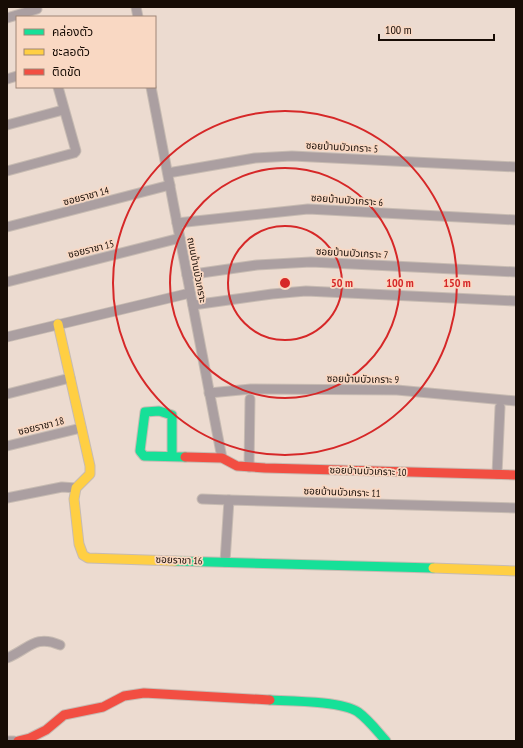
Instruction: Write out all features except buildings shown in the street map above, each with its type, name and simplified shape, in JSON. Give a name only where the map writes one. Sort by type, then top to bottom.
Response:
[{"type":"street","points":[[7,18],[37,11]]},
{"type":"street","points":[[7,171],[74,153],[76,151],[63,110],[58,88]]},
{"type":"street","name":"ถนนบ้านบัวเกราะ","points":[[152,88],[222,458]]},
{"type":"street","points":[[7,125],[63,110]]},
{"type":"street","name":"ซอยบ้านบัวเกราะ 5","points":[[168,173],[255,158],[292,156],[516,167]]},
{"type":"street","name":"ซอยราชา 14","points":[[7,227],[170,185]]},
{"type":"street","name":"ซอยบ้านบัวเกราะ 6","points":[[177,223],[308,209],[516,220]]},
{"type":"street","name":"ซอยราชา 15","points":[[7,282],[180,238]]},
{"type":"street","name":"ซอยบ้านบัวเกราะ 7","points":[[187,275],[257,265],[311,262],[516,272]]},
{"type":"street","points":[[193,305],[272,294],[306,291],[516,301]]},
{"type":"street","points":[[7,337],[190,293]]},
{"type":"street","points":[[7,498],[62,487],[76,488],[90,474],[58,324]]},
{"type":"street","points":[[7,394],[70,378]]},
{"type":"street","name":"ซอยบ้านบัวเกราะ 9","points":[[210,393],[250,389],[397,390],[516,401]]},
{"type":"street","points":[[249,467],[250,399]]},
{"type":"street","points":[[496,474],[500,407]]},
{"type":"street","points":[[172,456],[172,415],[169,413],[145,412],[143,416],[142,454],[172,456],[222,458]]},
{"type":"street","name":"ซอยราชา 18","points":[[7,446],[81,428]]},
{"type":"street","name":"ซอยบ้านบัวเกราะ 10","points":[[222,458],[237,466],[249,467],[516,475]]},
{"type":"street","name":"ซอยราชา 16","points":[[76,488],[74,499],[79,544],[84,555],[88,558],[516,571]]},
{"type":"street","name":"ซอยบ้านบัวเกราะ 11","points":[[202,499],[516,508]]},
{"type":"street","points":[[225,562],[229,500]]},
{"type":"street","points":[[7,658],[41,640],[49,640],[60,645]]},
{"type":"street","points":[[18,741],[30,738],[46,730],[64,715],[103,707],[124,696],[144,693],[336,705],[357,711],[371,723],[386,741]]},
{"type":"street","points":[[7,741],[14,741]]},
{"type":"traffic: fast","points":[[172,456],[172,415],[159,411],[145,412],[140,451],[144,456],[185,457]]},
{"type":"traffic: fast","points":[[175,561],[433,568]]},
{"type":"traffic: fast","points":[[270,700],[316,702],[350,708],[366,718],[386,741]]},
{"type":"traffic: slow","points":[[58,324],[90,466],[90,474],[76,488],[74,499],[79,544],[83,555],[88,558],[175,561]]},
{"type":"traffic: slow","points":[[433,568],[516,571]]},
{"type":"traffic: jam","points":[[185,457],[222,458],[237,466],[265,468],[516,475]]},
{"type":"traffic: jam","points":[[18,741],[30,738],[46,730],[64,715],[103,707],[124,696],[144,693],[270,700]]}]
